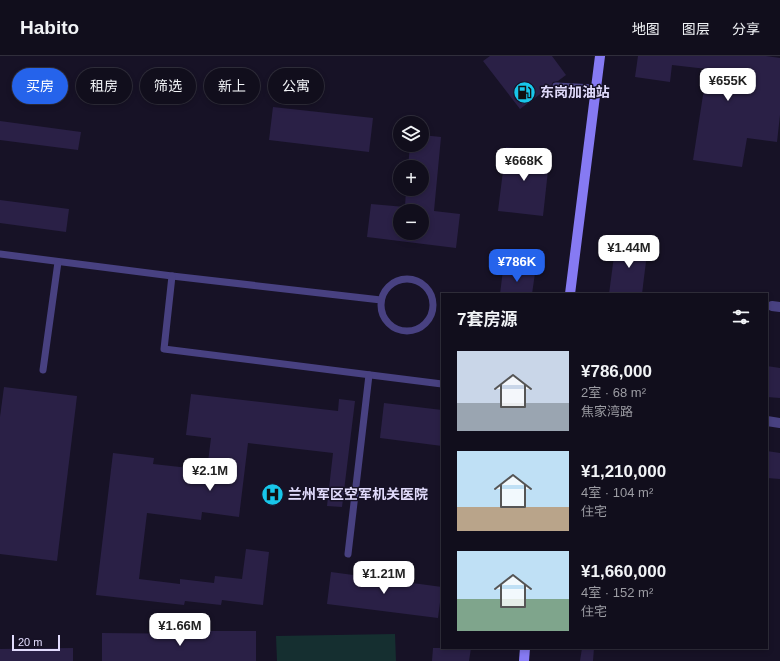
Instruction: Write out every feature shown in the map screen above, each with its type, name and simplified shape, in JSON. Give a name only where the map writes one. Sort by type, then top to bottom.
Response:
[{"type":"street","points":[[570,293],[600,56]]},
{"type":"street","points":[[768,421],[780,423]]},
{"type":"street","points":[[524,661],[526,649]]},
{"type":"lane","points":[[556,86],[596,88]]},
{"type":"lane","points":[[0,254],[172,276],[381,300]]},
{"type":"lane","points":[[43,370],[58,262]]},
{"type":"lane","points":[[172,276],[164,349],[441,384]]},
{"type":"lane","points":[[401,279],[411,279],[421,283],[428,290],[432,299],[433,309],[429,318],[422,326],[413,330],[403,330],[393,327],[386,320],[382,310],[381,300],[385,291],[392,283],[401,279]]},
{"type":"lane","points":[[348,554],[369,375]]},
{"type":"green space","points":[[395,634],[396,661],[277,661],[276,636]]},
{"type":"building","name":"东岗加油站","points":[[490,56],[552,56],[566,75],[558,81],[553,82],[551,86],[520,109],[483,61]]},
{"type":"building","points":[[638,56],[766,56],[780,58],[780,115],[777,142],[747,138],[742,167],[693,160],[707,69],[672,65],[670,82],[635,77]]},
{"type":"building","points":[[273,107],[373,118],[369,152],[269,140]]},
{"type":"building","points":[[0,121],[81,132],[78,150],[0,140]]},
{"type":"building","points":[[429,136],[441,137],[434,211],[460,214],[456,248],[367,237],[371,204],[393,206],[393,240],[429,240],[429,204],[405,204],[406,196],[429,196],[429,160],[409,160],[409,152],[429,152]]},
{"type":"building","points":[[506,147],[550,152],[543,216],[498,211]]},
{"type":"building","points":[[0,200],[69,209],[66,232],[0,223]]},
{"type":"building","points":[[616,241],[648,245],[642,293],[609,293]]},
{"type":"building","points":[[503,270],[535,273],[532,293],[500,293]]},
{"type":"building","points":[[768,366],[780,368],[780,398],[768,397]]},
{"type":"building","points":[[4,387],[77,396],[57,561],[0,554],[0,417]]},
{"type":"building","points":[[191,394],[338,411],[339,399],[355,401],[342,507],[327,506],[333,453],[248,443],[239,517],[202,512],[201,520],[147,513],[139,579],[180,584],[180,579],[214,583],[215,576],[242,579],[246,549],[269,552],[263,605],[222,600],[221,605],[185,601],[184,605],[96,595],[113,453],[154,458],[153,464],[207,470],[211,438],[186,435]]},
{"type":"building","points":[[384,403],[441,410],[441,446],[380,438]]},
{"type":"building","points":[[768,451],[780,453],[780,479],[768,478]]},
{"type":"building","points":[[331,572],[441,587],[438,618],[327,604]]},
{"type":"building","points":[[208,631],[256,631],[256,661],[102,661],[102,633],[208,634]]},
{"type":"building","points":[[73,648],[73,661],[0,661],[0,649]]},
{"type":"building","points":[[433,648],[471,649],[469,661],[432,661]]},
{"type":"building","points":[[582,649],[594,649],[593,661],[580,661]]},
{"type":"place","name":"东岗加油站","points":[[525,92]]},
{"type":"place","name":"兰州军区空军机关医院","points":[[272,494]]}]
